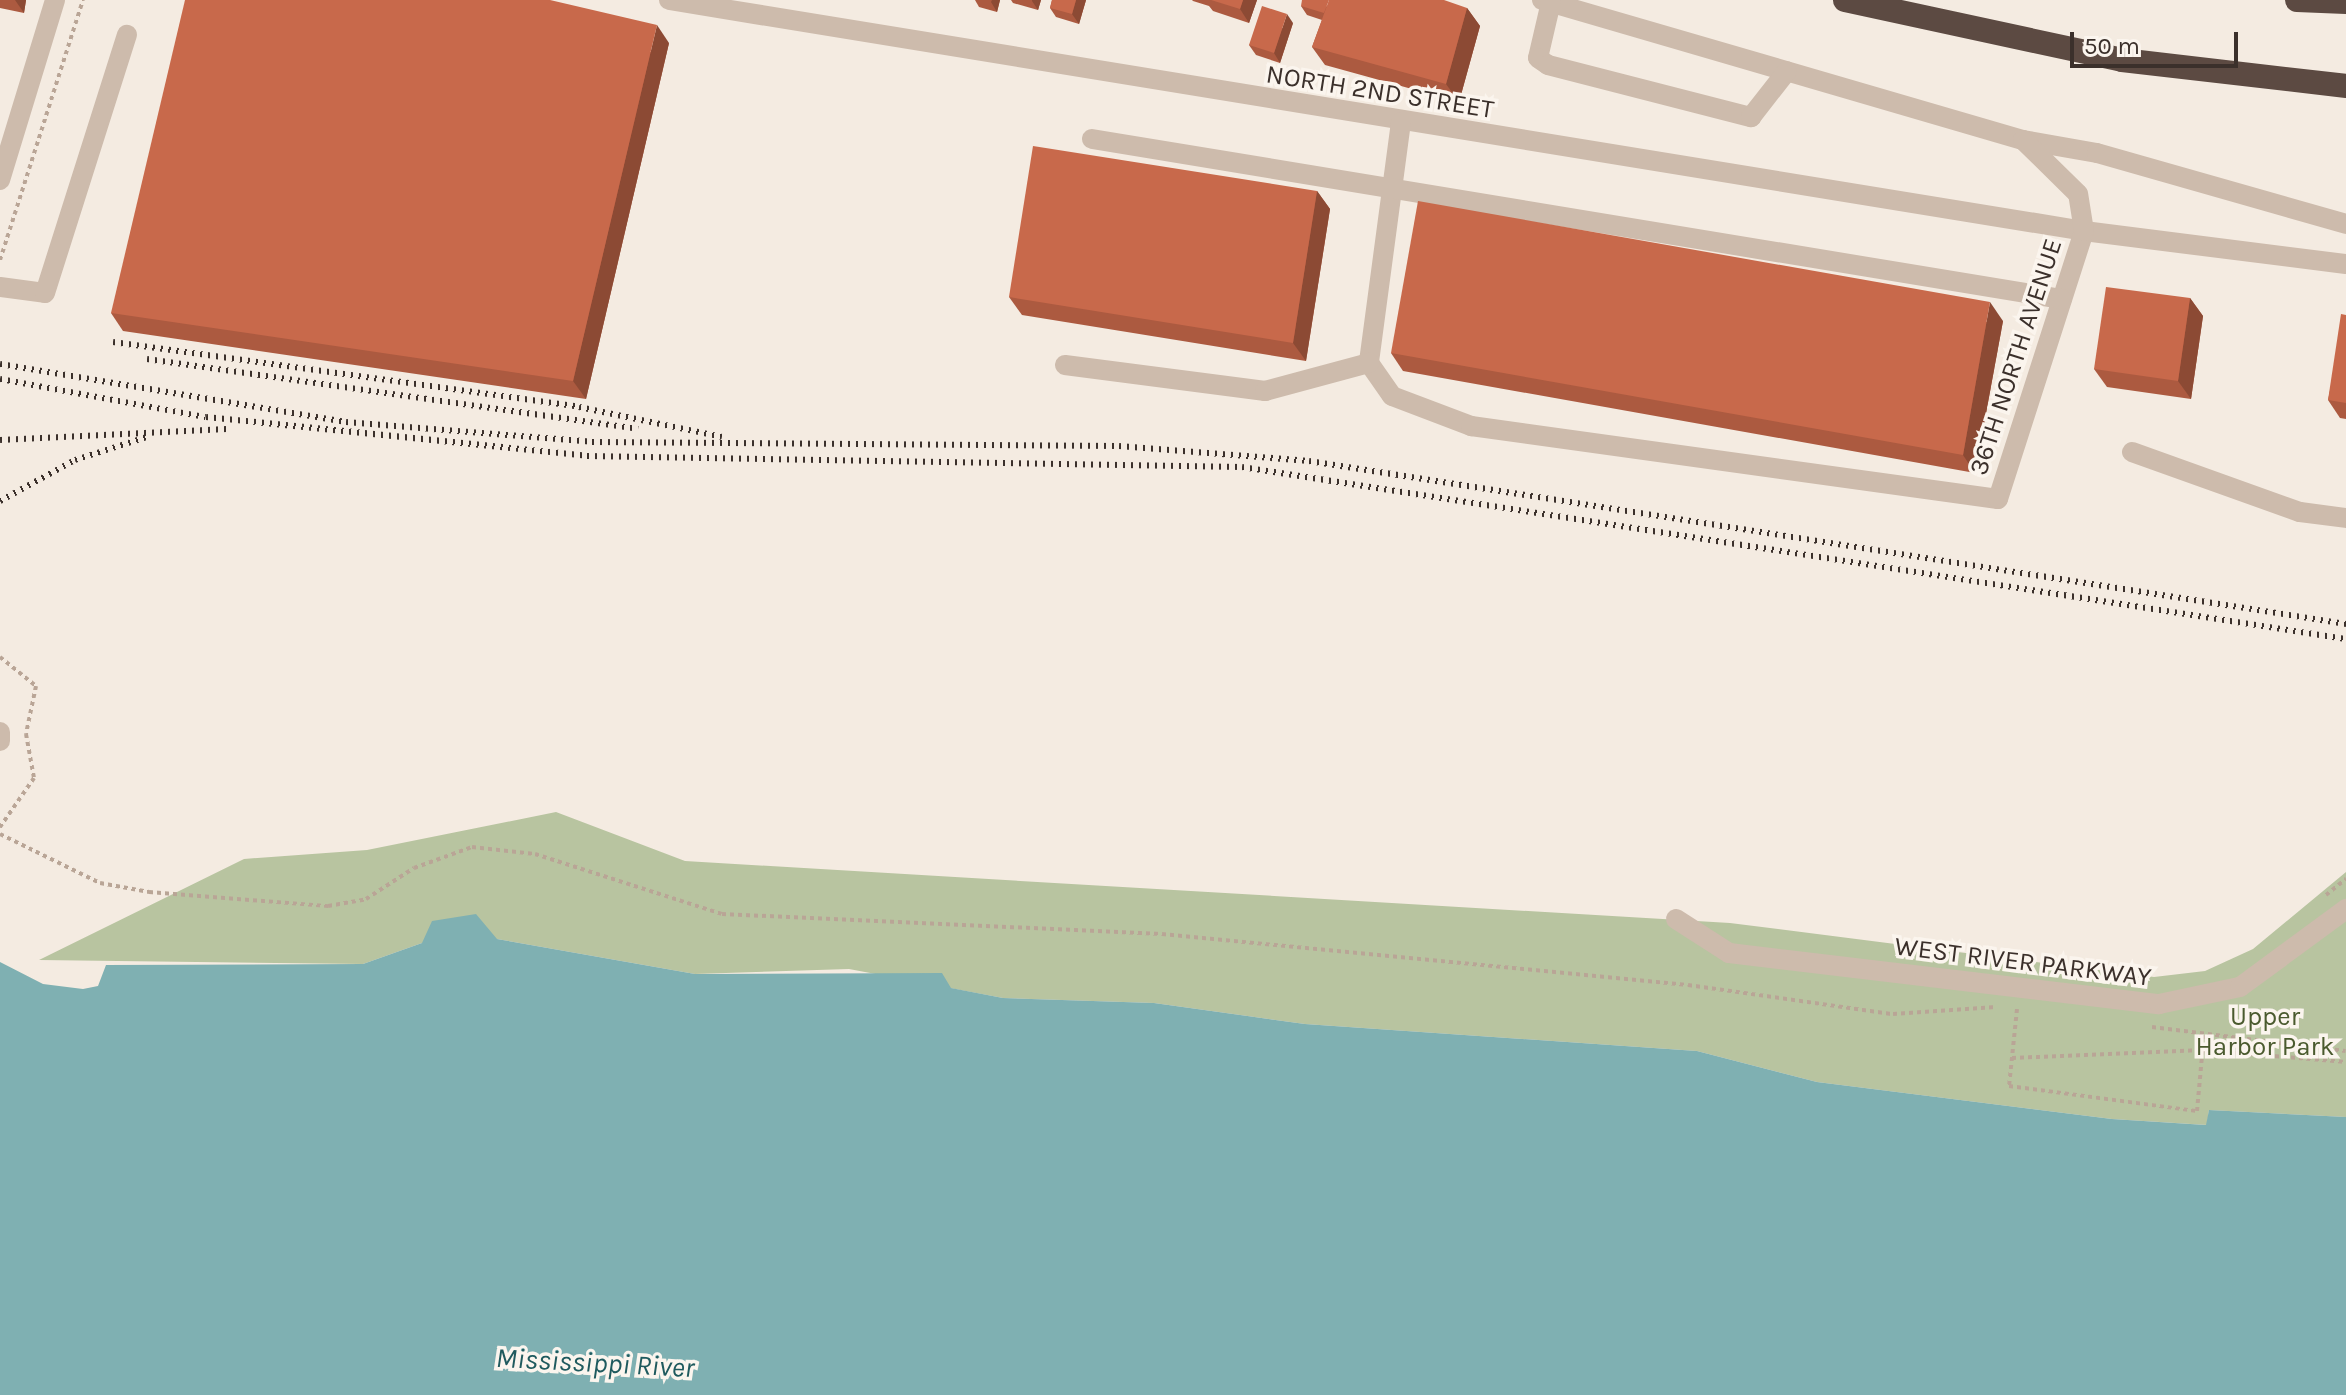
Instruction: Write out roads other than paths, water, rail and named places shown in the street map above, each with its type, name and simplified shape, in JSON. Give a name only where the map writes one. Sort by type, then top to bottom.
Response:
[{"type":"highway","points":[[1845,0],[2066,50],[2346,86]]},
{"type":"highway","points":[[2297,0],[2346,2]]},
{"type":"street","points":[[0,180],[55,0]]},
{"type":"street","name":"NORTH 2ND STREET","points":[[669,0],[746,8],[1401,122],[2084,231],[2346,264]]},
{"type":"street","points":[[1787,71],[1751,117],[1548,65],[1538,58],[1546,1],[1787,71],[2023,140],[2097,153],[2346,224]]},
{"type":"street","points":[[0,287],[45,293],[127,35]]},
{"type":"street","points":[[1065,365],[1265,391],[1369,363],[1401,122]]},
{"type":"street","points":[[1092,139],[1392,191],[2062,299]]},
{"type":"street","points":[[2023,140],[2078,194],[2084,231]]},
{"type":"street","name":"36TH NORTH AVENUE","points":[[1369,363],[1392,396],[1471,426],[1998,499],[2084,231]]},
{"type":"street","points":[[2132,452],[2300,512],[2346,518]]},
{"type":"street","points":[[0,732],[0,741]]},
{"type":"street","name":"WEST RIVER PARKWAY","points":[[1676,919],[1729,953],[2159,1004],[2240,987],[2346,909]]},
{"type":"water","name":"Mississippi River","points":[[476,914],[497,939],[695,974],[942,973],[951,988],[1003,998],[1154,1003],[1305,1024],[1697,1051],[1817,1082],[2112,1119],[2206,1125],[2209,1110],[2346,1117],[2346,1395],[0,1395],[0,962],[43,984],[83,989],[98,986],[106,965],[363,964],[422,943],[432,921]]},
{"type":"railway","points":[[113,342],[579,407],[722,437]]},
{"type":"railway","points":[[147,359],[638,429]]},
{"type":"railway","points":[[0,364],[346,422],[592,442],[1119,446],[1309,461],[2346,624]]},
{"type":"railway","points":[[0,379],[206,417],[587,456],[1242,467],[2346,639]]},
{"type":"railway","points":[[0,440],[227,429]]},
{"type":"railway","points":[[0,501],[75,460],[150,436]]},
{"type":"park label","name":"Upper Harbor Park","points":[[2265,1032]]}]
